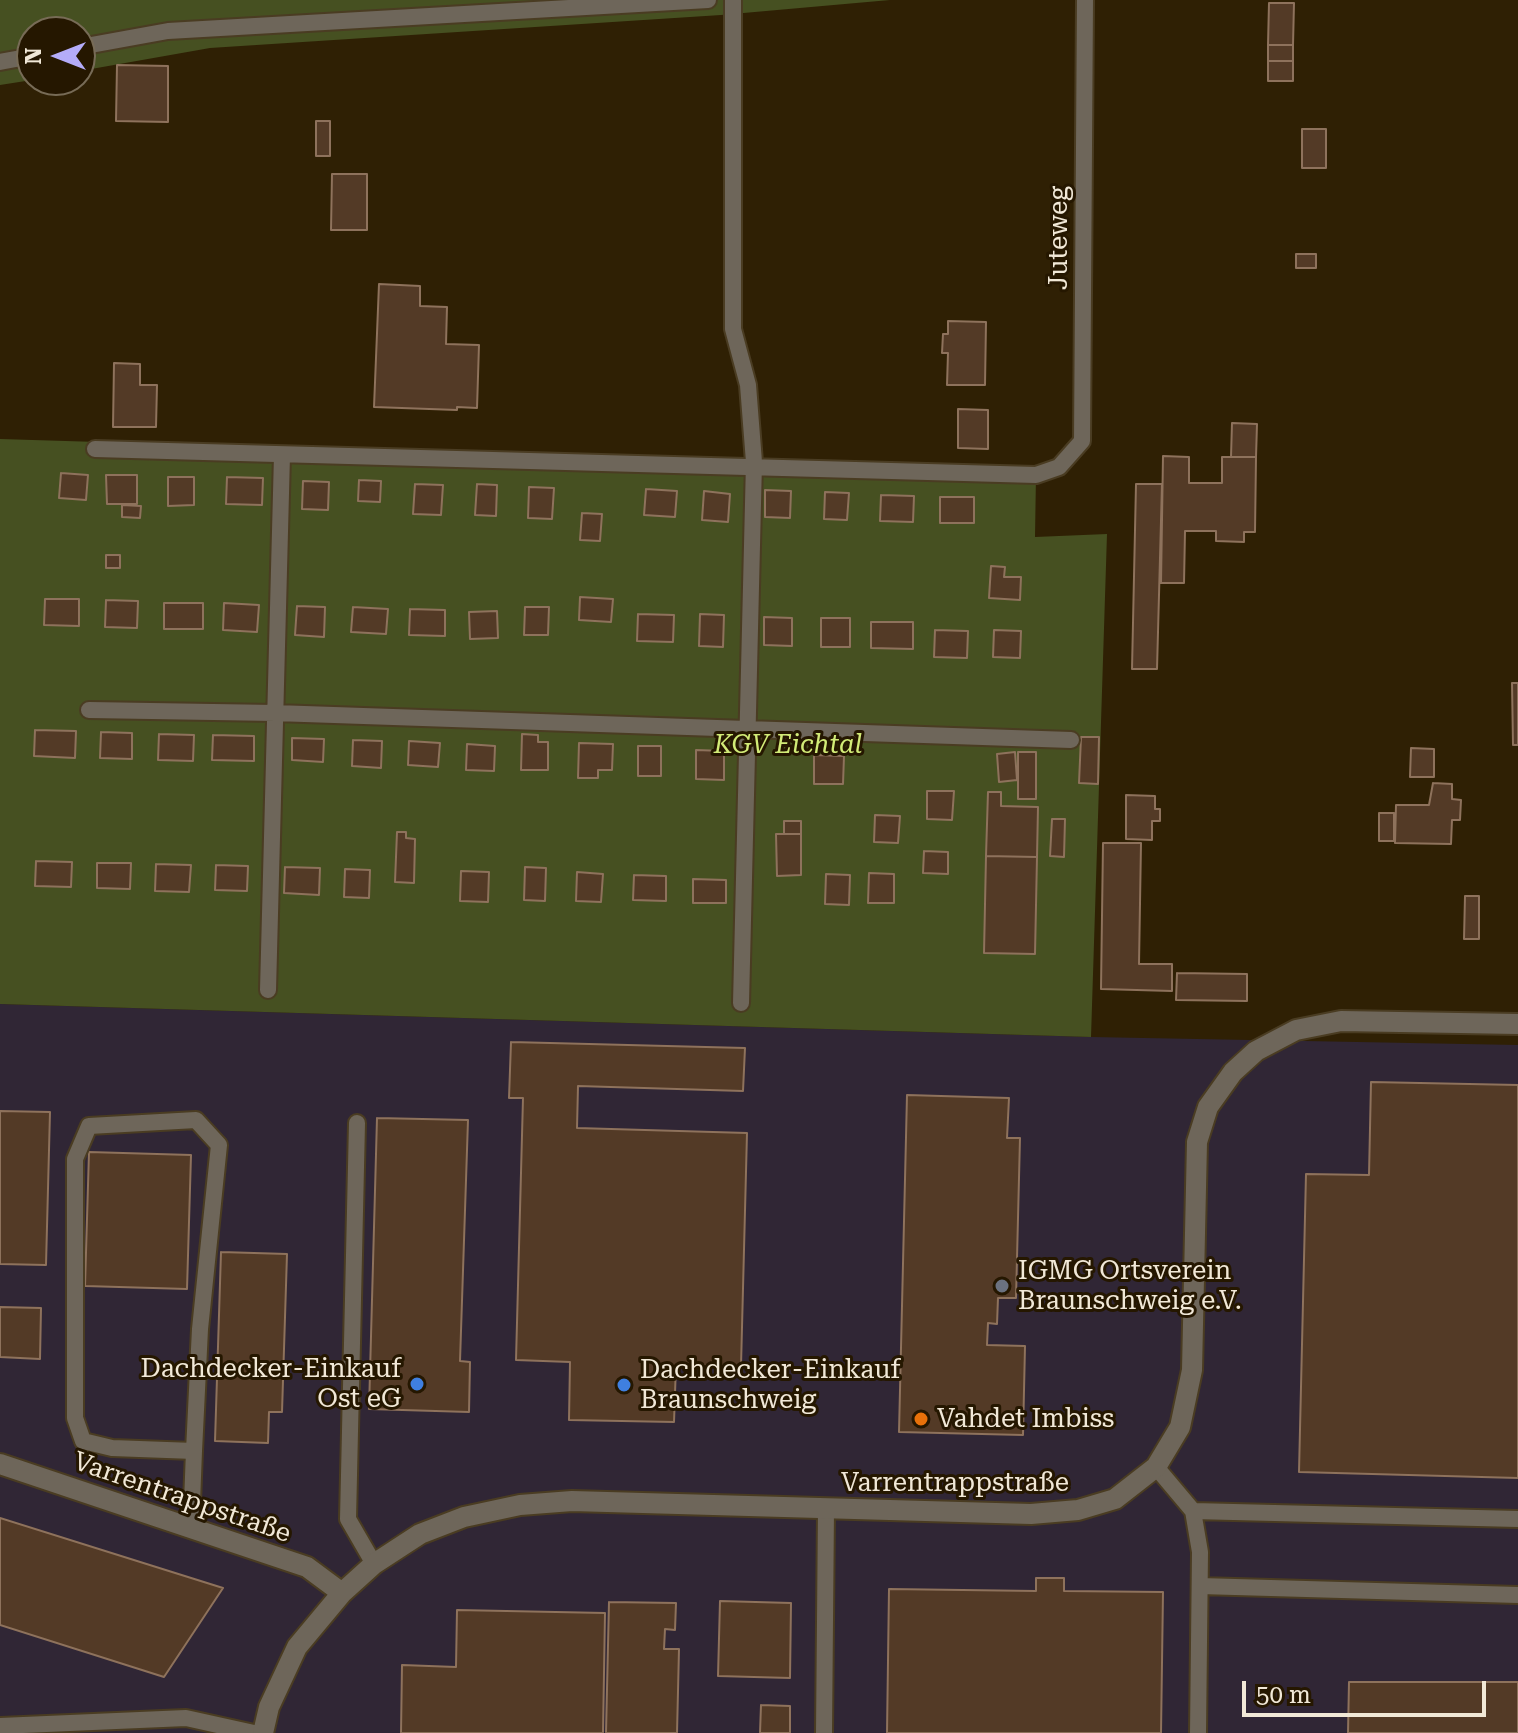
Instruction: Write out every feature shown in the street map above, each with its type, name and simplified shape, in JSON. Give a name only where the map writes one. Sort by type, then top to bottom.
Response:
[{"type":"street","name":"Varrentrappstraße","points":[[263,1733],[269,1707],[297,1647],[342,1593],[374,1564],[420,1534],[464,1517],[520,1505],[572,1501],[1031,1514],[1078,1510],[1115,1499],[1156,1467],[1180,1427],[1192,1370],[1197,1142],[1208,1107],[1233,1072],[1256,1051],[1296,1030],[1341,1021],[1518,1024]]},
{"type":"street","name":"Varrentrappstraße","points":[[0,1464],[307,1567],[342,1593]]},
{"type":"lane","points":[[96,44],[168,31],[708,0]]},
{"type":"lane","points":[[733,0],[733,329],[748,385],[754,467],[741,1003]]},
{"type":"lane","name":"Juteweg","points":[[754,467],[1036,475],[1059,467],[1082,441],[1085,0]]},
{"type":"lane","points":[[95,449],[754,467]]},
{"type":"lane","points":[[268,990],[282,455]]},
{"type":"lane","points":[[89,710],[275,713],[1071,740]]},
{"type":"lane","points":[[191,1528],[200,1329],[219,1145],[196,1120],[89,1126],[75,1159],[75,1418],[83,1441],[112,1448],[194,1451]]},
{"type":"lane","points":[[357,1123],[348,1519],[374,1564]]},
{"type":"lane","points":[[1156,1467],[1193,1511],[1200,1552],[1198,1733]]},
{"type":"lane","points":[[824,1733],[826,1509]]},
{"type":"lane","points":[[1193,1511],[1518,1519]]},
{"type":"lane","points":[[1200,1586],[1518,1595]]},
{"type":"lane","points":[[0,1726],[186,1718],[254,1733]]},
{"type":"shaded area","points":[[0,1004],[1091,1037],[1518,1045],[1518,1733],[0,1733]]},
{"type":"green space","points":[[0,0],[890,0],[721,15],[210,48],[96,68],[96,16],[16,16],[16,82],[0,85]]},
{"type":"green space","name":"KGV Eichtal","points":[[0,439],[754,462],[1036,475],[1035,537],[1107,534],[1091,1037],[0,1004]]},
{"type":"building","points":[[1269,3],[1294,3],[1293,45],[1268,45]]},
{"type":"building","points":[[1268,45],[1293,45],[1293,61],[1268,61]]},
{"type":"building","points":[[1268,61],[1293,61],[1293,81],[1268,81]]},
{"type":"building","points":[[117,65],[168,66],[168,122],[116,121]]},
{"type":"building","points":[[316,121],[330,121],[330,156],[316,156]]},
{"type":"building","points":[[1302,129],[1326,129],[1326,168],[1302,168]]},
{"type":"building","points":[[332,174],[367,174],[367,230],[331,230]]},
{"type":"building","points":[[1296,254],[1316,254],[1316,268],[1296,268]]},
{"type":"building","points":[[379,284],[420,286],[420,306],[447,307],[446,344],[479,345],[477,408],[374,407]]},
{"type":"building","points":[[948,321],[986,322],[985,385],[947,385],[948,353],[942,353],[943,334],[948,334]]},
{"type":"building","points":[[114,363],[140,364],[140,385],[157,385],[156,427],[113,427]]},
{"type":"building","points":[[958,409],[988,410],[988,449],[958,448]]},
{"type":"building","points":[[1232,423],[1257,424],[1256,457],[1231,457]]},
{"type":"building","points":[[1163,456],[1189,457],[1189,483],[1222,483],[1222,457],[1256,457],[1255,532],[1244,532],[1244,542],[1216,541],[1216,531],[1185,531],[1184,583],[1161,583]]},
{"type":"building","points":[[61,473],[88,475],[86,500],[59,498]]},
{"type":"building","points":[[106,475],[137,475],[137,504],[107,504]]},
{"type":"building","points":[[168,477],[194,477],[194,505],[168,506]]},
{"type":"building","points":[[227,477],[263,478],[262,505],[226,504]]},
{"type":"building","points":[[359,480],[381,481],[380,502],[358,501]]},
{"type":"building","points":[[303,481],[329,482],[328,510],[302,509]]},
{"type":"building","points":[[415,484],[443,485],[441,515],[413,514]]},
{"type":"building","points":[[477,484],[497,485],[496,516],[475,515]]},
{"type":"building","points":[[1136,484],[1162,484],[1157,669],[1132,669]]},
{"type":"building","points":[[529,487],[554,488],[552,519],[528,518]]},
{"type":"building","points":[[646,489],[677,491],[675,517],[644,515]]},
{"type":"building","points":[[765,490],[791,491],[790,518],[765,517]]},
{"type":"building","points":[[704,491],[730,494],[728,522],[702,520]]},
{"type":"building","points":[[825,492],[849,493],[847,520],[824,519]]},
{"type":"building","points":[[881,495],[914,496],[913,522],[880,521]]},
{"type":"building","points":[[940,497],[974,497],[974,523],[940,523]]},
{"type":"building","points":[[122,505],[141,506],[140,518],[122,517]]},
{"type":"building","points":[[582,513],[602,514],[600,541],[580,540]]},
{"type":"building","points":[[106,555],[120,555],[120,568],[106,568]]},
{"type":"building","points":[[991,566],[1005,567],[1004,577],[1021,577],[1020,600],[989,598]]},
{"type":"building","points":[[580,597],[613,599],[611,622],[579,620]]},
{"type":"building","points":[[45,599],[79,599],[79,626],[44,625]]},
{"type":"building","points":[[106,600],[138,601],[137,628],[105,627]]},
{"type":"building","points":[[164,603],[203,603],[203,629],[164,629]]},
{"type":"building","points":[[224,603],[259,605],[257,632],[223,630]]},
{"type":"building","points":[[297,606],[325,607],[324,637],[295,635]]},
{"type":"building","points":[[353,607],[388,609],[386,634],[351,632]]},
{"type":"building","points":[[525,607],[549,607],[548,635],[524,635]]},
{"type":"building","points":[[410,609],[445,610],[445,636],[409,635]]},
{"type":"building","points":[[497,611],[498,638],[470,639],[469,612]]},
{"type":"building","points":[[638,614],[674,615],[673,642],[637,641]]},
{"type":"building","points":[[700,614],[724,615],[723,647],[699,646]]},
{"type":"building","points":[[764,617],[792,618],[792,646],[764,645]]},
{"type":"building","points":[[821,618],[850,618],[850,647],[821,647]]},
{"type":"building","points":[[871,622],[913,622],[913,649],[871,648]]},
{"type":"building","points":[[935,630],[968,631],[967,658],[934,657]]},
{"type":"building","points":[[994,630],[1021,631],[1020,658],[993,657]]},
{"type":"building","points":[[1512,683],[1518,683],[1518,745],[1513,745]]},
{"type":"building","points":[[35,730],[76,731],[75,758],[34,756]]},
{"type":"building","points":[[101,732],[132,733],[132,759],[100,758]]},
{"type":"building","points":[[159,734],[194,735],[193,761],[158,760]]},
{"type":"building","points":[[522,734],[538,735],[538,742],[548,742],[548,770],[521,770]]},
{"type":"building","points":[[213,735],[254,736],[254,761],[212,760]]},
{"type":"building","points":[[1081,737],[1099,737],[1098,784],[1079,783]]},
{"type":"building","points":[[292,738],[324,739],[323,762],[292,760]]},
{"type":"building","points":[[353,740],[382,741],[381,768],[352,766]]},
{"type":"building","points":[[409,741],[440,743],[438,767],[408,765]]},
{"type":"building","points":[[579,743],[613,744],[612,770],[598,770],[598,778],[578,778]]},
{"type":"building","points":[[467,744],[495,746],[494,771],[466,770]]},
{"type":"building","points":[[638,746],[661,746],[661,776],[638,776]]},
{"type":"building","points":[[1411,748],[1434,749],[1434,777],[1410,777]]},
{"type":"building","points":[[696,750],[724,751],[724,780],[696,779]]},
{"type":"building","points":[[1015,752],[1017,780],[999,782],[997,754]]},
{"type":"building","points":[[1018,752],[1036,752],[1036,799],[1018,799]]},
{"type":"building","points":[[814,755],[844,756],[843,784],[814,784]]},
{"type":"building","points":[[1433,783],[1452,784],[1452,799],[1461,800],[1460,820],[1452,820],[1451,844],[1395,843],[1396,805],[1429,805]]},
{"type":"building","points":[[927,791],[954,791],[952,820],[927,819]]},
{"type":"building","points":[[988,792],[1001,792],[1001,806],[1038,807],[1037,857],[986,856]]},
{"type":"building","points":[[1126,795],[1155,796],[1155,809],[1160,809],[1160,821],[1152,821],[1152,840],[1126,839]]},
{"type":"building","points":[[1379,813],[1394,813],[1394,841],[1379,841]]},
{"type":"building","points":[[875,815],[900,816],[898,843],[874,842]]},
{"type":"building","points":[[1052,819],[1065,819],[1064,857],[1050,856]]},
{"type":"building","points":[[784,821],[801,821],[801,834],[784,834]]},
{"type":"building","points":[[397,832],[406,832],[406,838],[415,839],[414,883],[395,882]]},
{"type":"building","points":[[776,834],[801,834],[801,875],[777,876]]},
{"type":"building","points":[[1103,843],[1141,843],[1139,964],[1172,964],[1172,991],[1101,989]]},
{"type":"building","points":[[924,851],[948,852],[948,874],[923,873]]},
{"type":"building","points":[[986,856],[1037,857],[1035,954],[984,953]]},
{"type":"building","points":[[36,861],[72,862],[71,887],[35,886]]},
{"type":"building","points":[[97,863],[131,863],[130,889],[97,888]]},
{"type":"building","points":[[156,864],[191,865],[189,892],[155,891]]},
{"type":"building","points":[[216,865],[248,866],[247,891],[215,890]]},
{"type":"building","points":[[285,867],[320,868],[319,895],[284,893]]},
{"type":"building","points":[[525,867],[546,868],[545,901],[524,900]]},
{"type":"building","points":[[345,869],[370,870],[369,898],[344,897]]},
{"type":"building","points":[[461,871],[489,872],[488,902],[460,901]]},
{"type":"building","points":[[577,872],[603,874],[601,902],[576,901]]},
{"type":"building","points":[[869,873],[894,874],[894,903],[868,903]]},
{"type":"building","points":[[826,874],[850,875],[849,905],[825,904]]},
{"type":"building","points":[[634,875],[666,876],[666,901],[633,900]]},
{"type":"building","points":[[693,879],[726,880],[726,903],[693,903]]},
{"type":"building","points":[[1465,896],[1479,896],[1479,939],[1464,939]]},
{"type":"building","points":[[1177,973],[1247,974],[1247,1001],[1176,1000]]},
{"type":"building","points":[[511,1042],[745,1048],[743,1091],[578,1086],[577,1128],[747,1133],[741,1366],[676,1365],[674,1422],[569,1420],[570,1362],[516,1360],[523,1098],[509,1098]]},
{"type":"building","points":[[1371,1082],[1518,1085],[1518,1478],[1299,1472],[1306,1174],[1369,1175]]},
{"type":"building","points":[[907,1095],[1009,1098],[1007,1138],[1020,1138],[1016,1298],[998,1298],[997,1324],[988,1323],[987,1345],[1025,1346],[1023,1435],[899,1432]]},
{"type":"building","points":[[0,1111],[50,1112],[46,1265],[0,1264]]},
{"type":"building","points":[[377,1118],[468,1120],[460,1361],[470,1362],[469,1412],[369,1409]]},
{"type":"building","points":[[89,1152],[191,1155],[187,1289],[85,1286]]},
{"type":"building","points":[[221,1252],[287,1254],[282,1412],[269,1412],[268,1443],[215,1441]]},
{"type":"building","points":[[0,1307],[41,1308],[40,1359],[0,1357]]},
{"type":"building","points":[[0,1518],[223,1588],[164,1677],[0,1625]]},
{"type":"building","points":[[1036,1578],[1064,1578],[1064,1591],[1163,1592],[1161,1733],[887,1733],[889,1589],[1036,1591]]},
{"type":"building","points":[[720,1601],[791,1603],[790,1678],[718,1676]]},
{"type":"building","points":[[609,1602],[676,1603],[675,1630],[665,1629],[664,1649],[679,1649],[677,1733],[606,1733]]},
{"type":"building","points":[[457,1610],[605,1613],[603,1733],[401,1733],[402,1665],[456,1667]]},
{"type":"building","points":[[1349,1682],[1518,1682],[1518,1733],[1348,1733]]},
{"type":"building","points":[[761,1705],[790,1706],[790,1733],[760,1733]]},
{"type":"place","name":"IGMG Ortsverein Braunschweig e.V.","points":[[1002,1286]]},
{"type":"place","name":"Dachdecker-Einkauf Ost eG","points":[[417,1384]]},
{"type":"place","name":"Dachdecker-Einkauf Braunschweig","points":[[624,1385]]},
{"type":"place","name":"Vahdet Imbiss","points":[[921,1419]]}]
